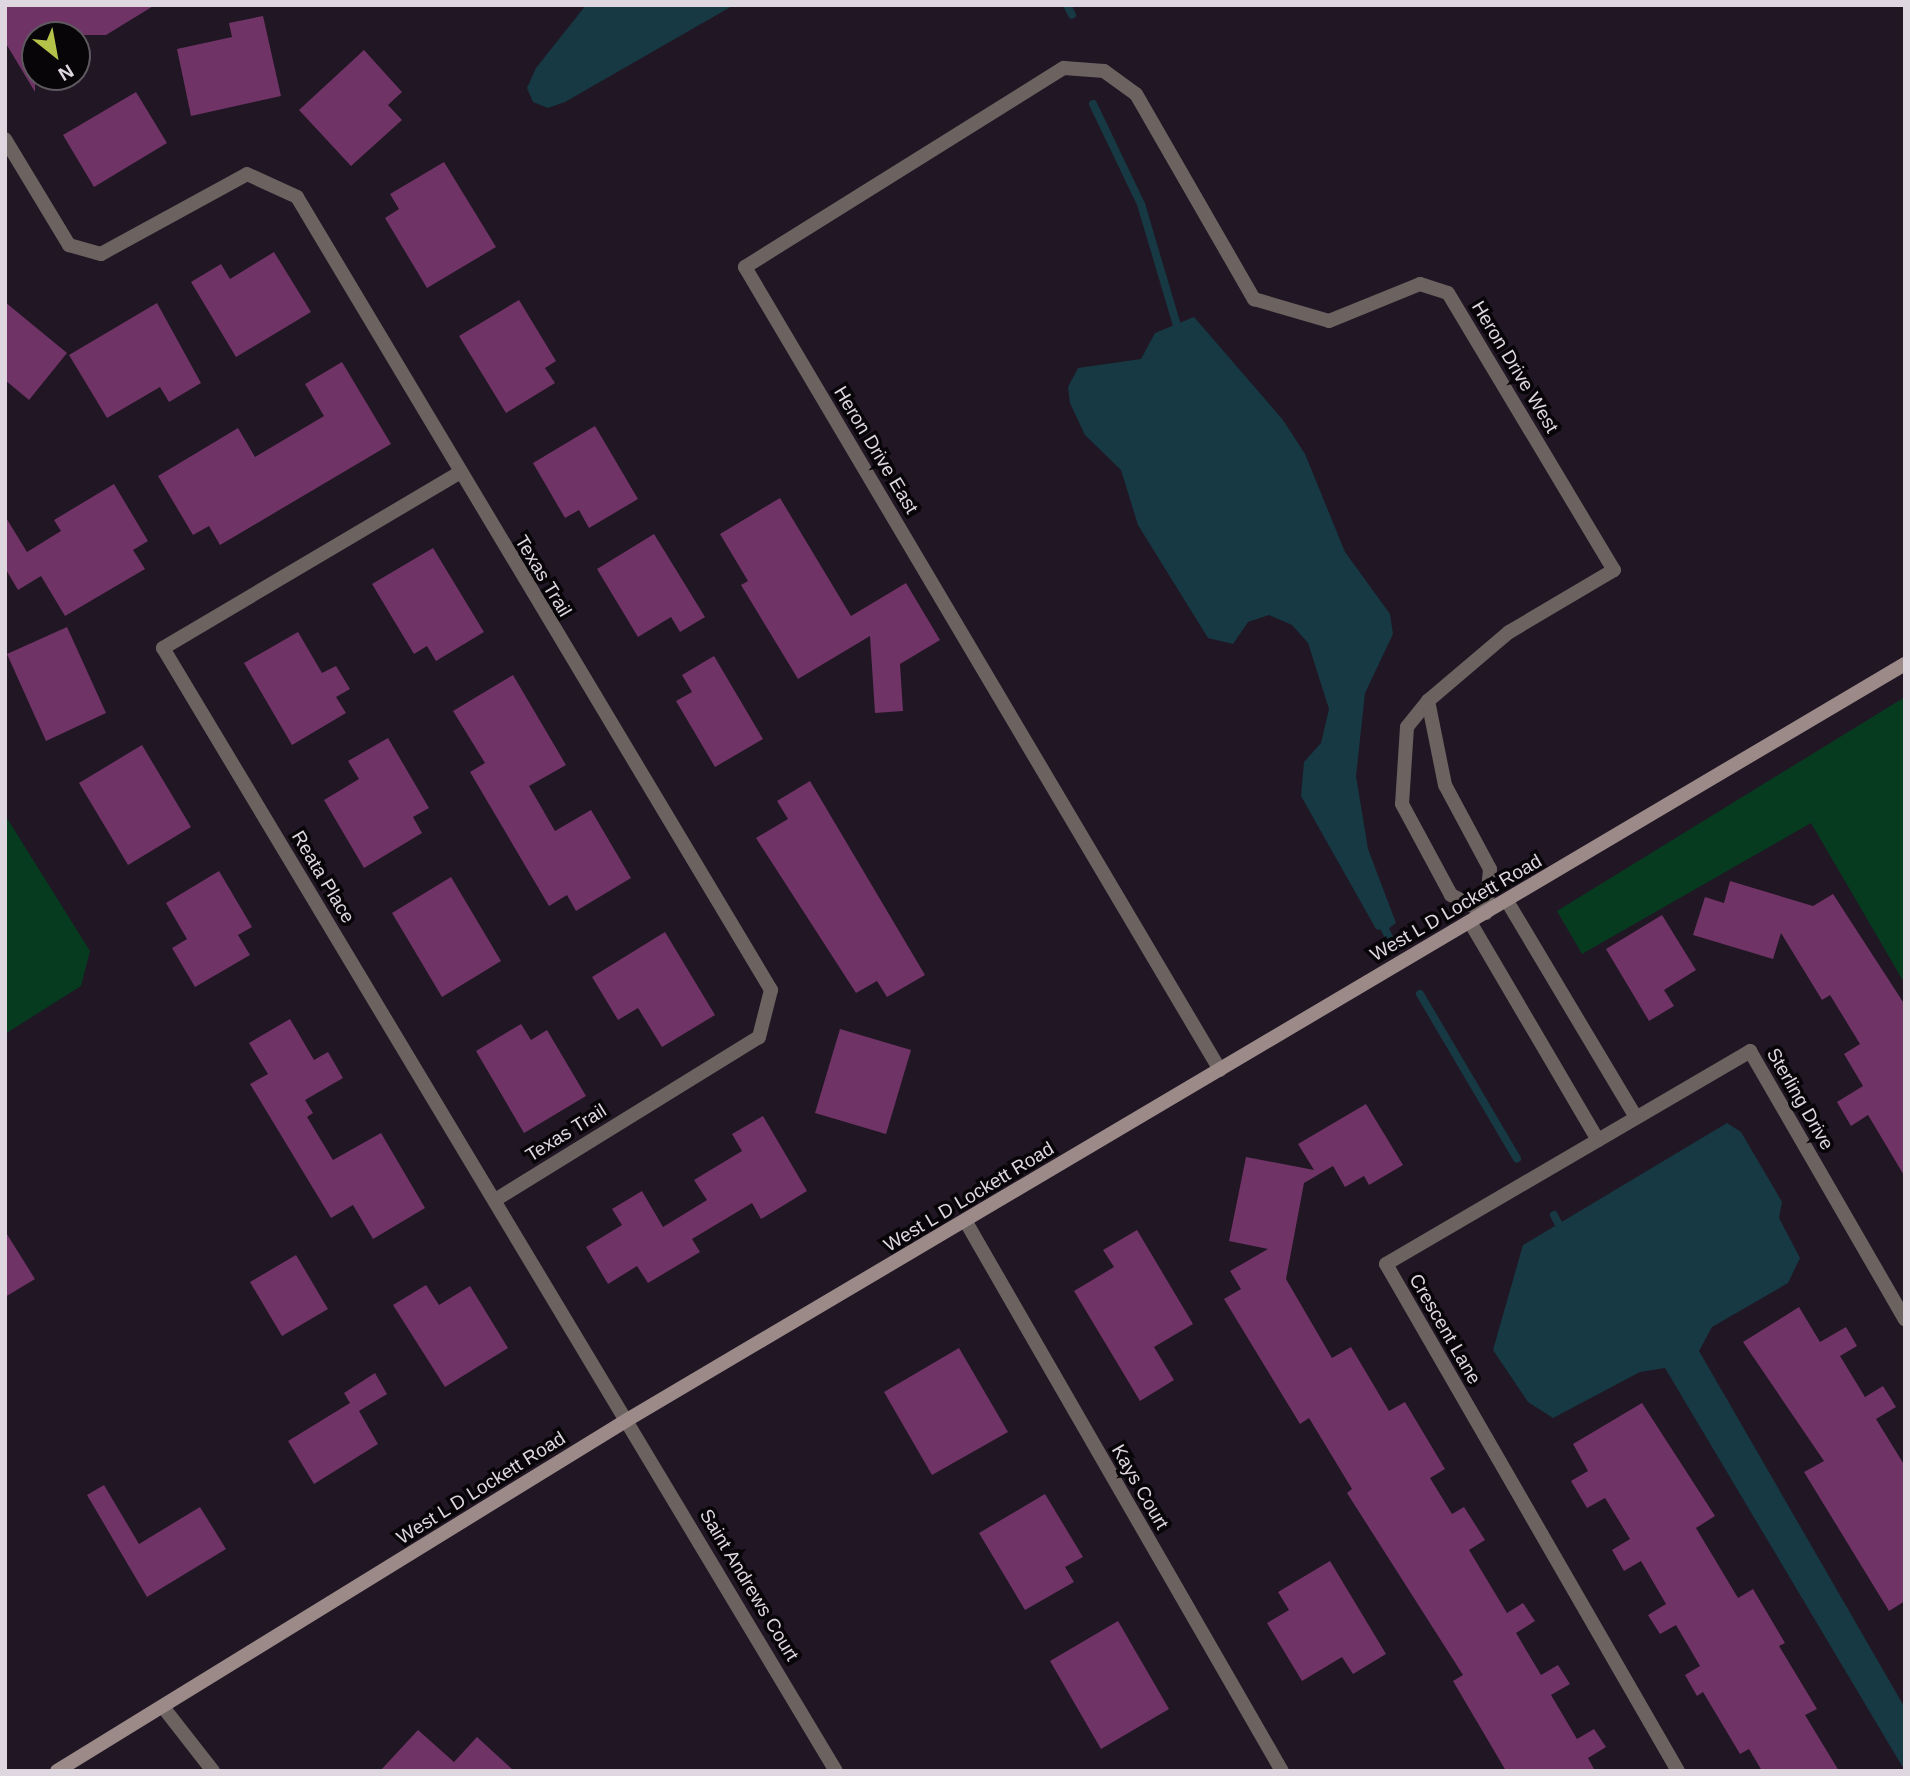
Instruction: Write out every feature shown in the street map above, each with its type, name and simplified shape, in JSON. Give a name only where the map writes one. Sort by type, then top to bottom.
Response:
[{"type":"main road","name":"West L D Lockett Road","points":[[57,1771],[627,1420],[966,1222],[1905,664]]},
{"type":"street","name":"Heron Drive East","points":[[1104,71],[1064,68],[745,267],[1220,1070]]},
{"type":"street","name":"Heron Drive West","points":[[1104,71],[1136,94],[1254,299],[1329,321],[1420,284],[1448,293],[1614,570],[1509,632],[1429,701],[1407,727],[1402,804],[1451,895],[1486,913]]},
{"type":"street","name":"Texas Trail","points":[[5,139],[69,245],[102,254],[247,174],[297,197],[459,473],[771,990],[759,1037],[495,1200]]},
{"type":"street","name":"Reata Place","points":[[459,473],[163,649],[627,1420]]},
{"type":"street","points":[[1429,701],[1445,785],[1490,869],[1486,913]]},
{"type":"street","points":[[1507,901],[1636,1117]]},
{"type":"street","points":[[1470,922],[1598,1140]]},
{"type":"street","name":"Sterling Drive","points":[[1598,1140],[1750,1051],[1905,1319]]},
{"type":"street","name":"Crescent Lane","points":[[1598,1140],[1386,1265],[1678,1771]]},
{"type":"street","name":"Kays Court","points":[[966,1222],[1282,1771]]},
{"type":"street","name":"Saint Andrews Court","points":[[627,1420],[836,1771]]},
{"type":"street","points":[[163,1706],[212,1771]]},
{"type":"green space","points":[[1905,697],[1905,984],[1811,823],[1582,954],[1557,911]]},
{"type":"green space","points":[[5,815],[90,951],[81,986],[5,1034]]},
{"type":"water","points":[[586,5],[734,5],[565,102],[548,108],[533,102],[527,88],[536,68]]},
{"type":"water","points":[[1194,317],[1283,420],[1305,454],[1345,552],[1390,614],[1393,634],[1365,693],[1356,776],[1368,849],[1396,923],[1385,931],[1376,929],[1301,796],[1304,762],[1321,743],[1329,709],[1308,643],[1292,625],[1269,615],[1248,622],[1233,644],[1208,638],[1138,525],[1121,470],[1085,435],[1070,403],[1068,387],[1078,368],[1141,359],[1155,333]]},
{"type":"water","points":[[1727,1123],[1741,1132],[1782,1202],[1779,1218],[1800,1258],[1788,1283],[1712,1327],[1699,1351],[1905,1708],[1905,1771],[1665,1368],[1640,1372],[1553,1418],[1528,1402],[1493,1350],[1523,1245]]},
{"type":"building","points":[[5,5],[155,5],[106,35],[91,35],[91,21],[21,21],[21,69],[5,42]]},
{"type":"building","points":[[263,16],[281,96],[191,116],[177,49],[232,37],[229,23]]},
{"type":"building","points":[[364,50],[402,92],[388,105],[402,120],[351,166],[299,110]]},
{"type":"building","points":[[136,92],[167,143],[94,187],[63,135]]},
{"type":"building","points":[[444,162],[496,247],[427,288],[385,218],[399,209],[390,194]]},
{"type":"building","points":[[274,252],[311,312],[236,357],[191,282],[221,264],[230,279]]},
{"type":"building","points":[[519,300],[556,361],[545,368],[555,383],[506,413],[459,336]]},
{"type":"building","points":[[5,302],[67,353],[29,400],[5,380]]},
{"type":"building","points":[[157,303],[201,383],[169,402],[160,387],[107,418],[69,355]]},
{"type":"building","points":[[342,362],[391,444],[220,545],[209,526],[193,535],[158,476],[238,428],[255,457],[324,416],[305,384]]},
{"type":"building","points":[[595,426],[638,499],[589,528],[579,510],[565,518],[533,463]]},
{"type":"building","points":[[114,484],[148,541],[133,550],[145,569],[65,616],[41,576],[18,590],[5,568],[5,516],[27,552],[61,531],[54,520]]},
{"type":"building","points":[[780,498],[851,616],[906,583],[940,640],[900,664],[903,711],[875,713],[870,636],[798,679],[741,585],[748,581],[720,534]]},
{"type":"building","points":[[654,534],[705,617],[680,632],[671,617],[638,637],[597,569]]},
{"type":"building","points":[[433,548],[484,632],[436,661],[427,646],[414,654],[372,584]]},
{"type":"building","points":[[67,627],[106,713],[46,741],[7,654]]},
{"type":"building","points":[[298,632],[322,673],[336,666],[350,689],[336,697],[346,713],[292,745],[244,663]]},
{"type":"building","points":[[714,656],[763,739],[715,767],[676,701],[692,692],[682,675]]},
{"type":"building","points":[[513,675],[566,765],[529,786],[555,831],[591,810],[631,878],[576,911],[567,895],[549,906],[470,772],[485,763],[453,711]]},
{"type":"building","points":[[388,738],[429,808],[413,817],[422,833],[364,868],[324,800],[359,779],[348,761]]},
{"type":"building","points":[[142,745],[191,827],[128,865],[79,783]]},
{"type":"building","points":[[810,781],[925,975],[887,997],[877,981],[856,993],[756,838],[788,819],[777,801]]},
{"type":"building","points":[[219,871],[252,927],[238,935],[250,955],[195,987],[172,948],[187,939],[166,903]]},
{"type":"building","points":[[451,877],[501,961],[442,997],[392,913]]},
{"type":"building","points":[[1730,881],[1813,906],[1833,894],[1905,1005],[1905,1177],[1868,1115],[1851,1126],[1837,1102],[1863,1086],[1844,1054],[1860,1044],[1830,995],[1822,1000],[1781,933],[1773,959],[1693,935],[1705,897],[1724,903]]},
{"type":"building","points":[[1662,915],[1696,970],[1664,990],[1674,1006],[1649,1021],[1606,949]]},
{"type":"building","points":[[665,932],[715,1015],[662,1047],[638,1008],[618,1020],[592,977]]},
{"type":"building","points":[[290,1019],[314,1060],[328,1052],[343,1078],[305,1100],[313,1113],[307,1117],[333,1160],[381,1133],[425,1208],[373,1239],[353,1205],[331,1218],[250,1084],[268,1074],[249,1043]]},
{"type":"building","points":[[521,1024],[531,1040],[547,1030],[586,1096],[524,1133],[476,1051]]},
{"type":"building","points":[[840,1029],[911,1050],[886,1134],[815,1113]]},
{"type":"building","points":[[1366,1104],[1403,1165],[1369,1185],[1364,1176],[1345,1187],[1333,1166],[1304,1183],[1286,1279],[1332,1358],[1351,1347],[1389,1411],[1405,1402],[1445,1469],[1430,1478],[1452,1514],[1464,1507],[1485,1540],[1469,1550],[1507,1613],[1523,1603],[1535,1621],[1516,1633],[1541,1675],[1558,1665],[1570,1684],[1551,1695],[1577,1739],[1594,1729],[1606,1747],[1588,1758],[1595,1771],[1506,1771],[1453,1681],[1463,1675],[1347,1493],[1352,1489],[1309,1418],[1300,1424],[1224,1299],[1241,1289],[1230,1271],[1268,1249],[1229,1241],[1246,1157],[1314,1170],[1298,1144]]},
{"type":"building","points":[[763,1116],[807,1191],[761,1219],[752,1203],[692,1239],[700,1252],[648,1283],[637,1266],[608,1284],[586,1247],[622,1225],[612,1209],[642,1191],[663,1227],[707,1200],[694,1180],[742,1151],[732,1134]]},
{"type":"building","points":[[1137,1230],[1193,1324],[1154,1347],[1174,1380],[1140,1401],[1074,1291],[1114,1267],[1103,1250]]},
{"type":"building","points":[[5,1231],[35,1279],[5,1297]]},
{"type":"building","points":[[296,1255],[328,1309],[282,1336],[250,1282]]},
{"type":"building","points":[[426,1285],[439,1305],[470,1286],[508,1348],[445,1387],[393,1305]]},
{"type":"building","points":[[1799,1307],[1820,1342],[1846,1327],[1857,1346],[1840,1356],[1865,1397],[1883,1386],[1896,1407],[1876,1419],[1905,1466],[1905,1601],[1889,1611],[1804,1472],[1824,1461],[1743,1342]]},
{"type":"building","points":[[959,1348],[1008,1432],[932,1475],[884,1392]]},
{"type":"building","points":[[375,1373],[387,1394],[359,1411],[378,1444],[314,1484],[288,1441],[350,1403],[344,1393]]},
{"type":"building","points":[[1642,1403],[1715,1516],[1696,1528],[1738,1598],[1753,1589],[1785,1643],[1779,1646],[1817,1709],[1805,1715],[1839,1771],[1762,1771],[1749,1749],[1740,1754],[1703,1692],[1697,1696],[1685,1675],[1700,1666],[1676,1625],[1660,1634],[1648,1615],[1666,1604],[1641,1561],[1624,1571],[1612,1550],[1630,1539],[1605,1498],[1587,1508],[1571,1481],[1588,1471],[1573,1444]]},
{"type":"building","points":[[104,1485],[139,1544],[200,1507],[226,1549],[147,1597],[87,1495]]},
{"type":"building","points":[[1045,1494],[1083,1557],[1065,1567],[1074,1582],[1025,1610],[979,1533]]},
{"type":"building","points":[[1330,1561],[1386,1654],[1353,1674],[1342,1657],[1302,1681],[1267,1623],[1289,1610],[1278,1592]]},
{"type":"building","points":[[1118,1621],[1169,1709],[1101,1749],[1050,1661]]},
{"type":"building","points":[[418,1730],[454,1762],[477,1737],[514,1771],[380,1771]]},
{"type":"waterway","points":[[1067,5],[1072,15]]},
{"type":"waterway","points":[[1093,104],[1141,204],[1179,332]]},
{"type":"waterway","points":[[1381,921],[1392,944]]},
{"type":"waterway","points":[[1420,994],[1517,1159]]},
{"type":"waterway","points":[[1554,1215],[1562,1231]]}]
